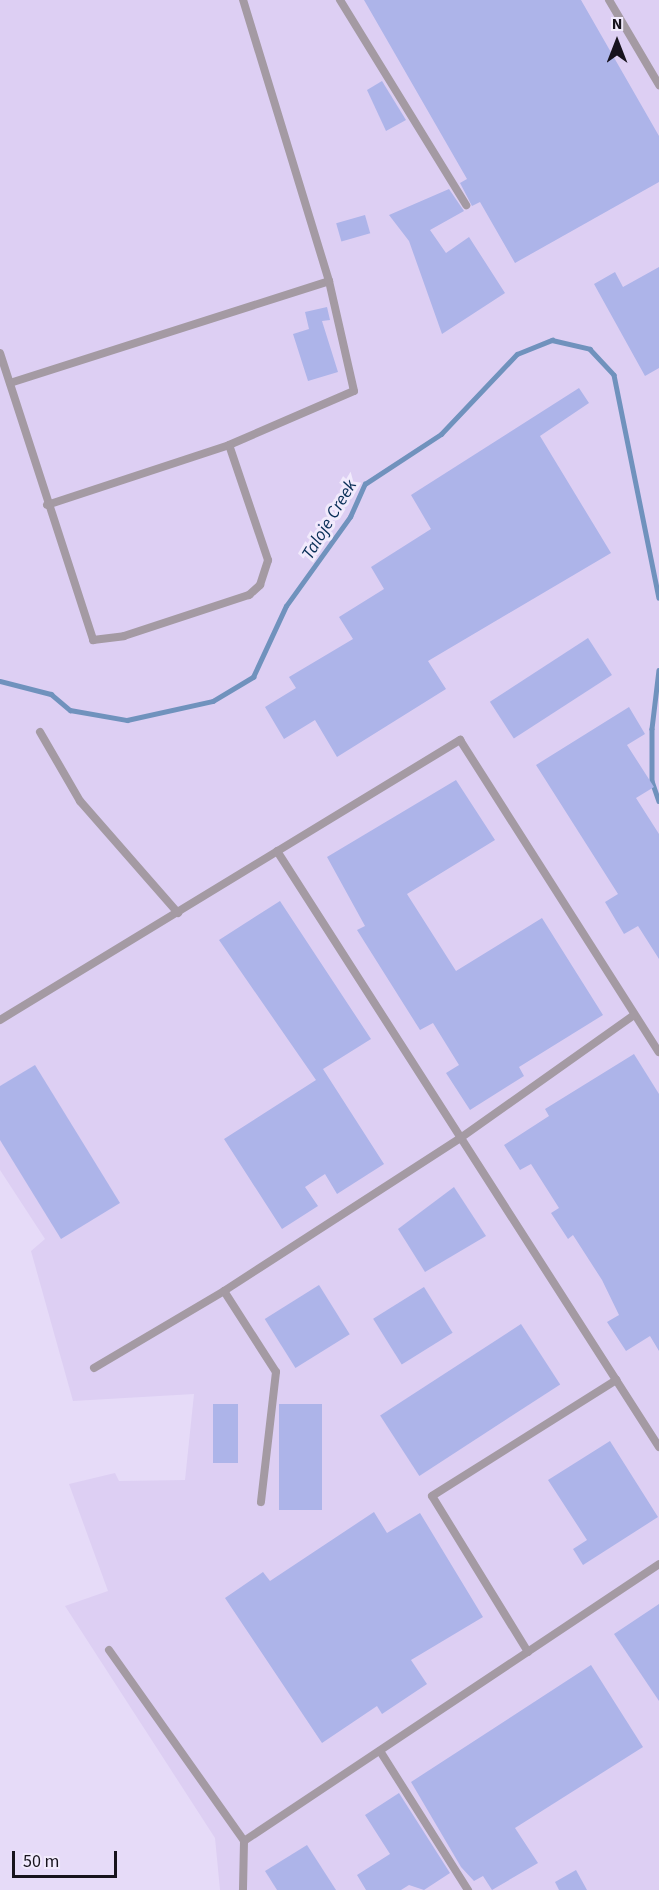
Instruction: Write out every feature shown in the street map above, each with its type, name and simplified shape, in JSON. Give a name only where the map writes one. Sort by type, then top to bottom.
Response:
[{"type":"lane","points":[[47,505],[230,446],[354,392],[329,281],[243,0]]},
{"type":"lane","points":[[340,0],[466,205]]},
{"type":"lane","points":[[609,0],[659,85]]},
{"type":"lane","points":[[10,383],[329,281]]},
{"type":"lane","points":[[0,353],[91,636],[98,641],[124,636],[249,595],[260,585],[268,560],[230,446]]},
{"type":"lane","points":[[40,732],[80,801],[178,913]]},
{"type":"lane","points":[[0,1020],[178,913],[453,742],[465,743],[659,1052]]},
{"type":"lane","points":[[277,852],[459,1139],[659,1447]]},
{"type":"lane","points":[[94,1368],[224,1292],[459,1139],[634,1015]]},
{"type":"lane","points":[[224,1292],[276,1372],[261,1502]]},
{"type":"lane","points":[[528,1652],[432,1496],[616,1380]]},
{"type":"lane","points":[[244,1841],[659,1564]]},
{"type":"lane","points":[[109,1650],[244,1841],[243,1890]]},
{"type":"lane","points":[[380,1750],[468,1890]]},
{"type":"shaded area","points":[[0,0],[659,0],[659,1890],[220,1890],[215,1838],[65,1606],[108,1591],[69,1484],[115,1473],[119,1481],[185,1480],[194,1394],[73,1401],[31,1251],[45,1239],[0,1170]]},
{"type":"building","points":[[364,0],[581,0],[659,136],[659,182],[515,263],[480,202],[472,206],[460,183],[467,179]]},
{"type":"building","points":[[382,81],[406,120],[386,131],[367,90]]},
{"type":"building","points":[[449,189],[464,211],[430,230],[446,253],[469,237],[505,293],[442,334],[409,241],[389,215]]},
{"type":"building","points":[[365,215],[370,233],[341,242],[336,223]]},
{"type":"building","points":[[659,267],[659,368],[645,376],[594,284],[615,272],[623,287]]},
{"type":"building","points":[[327,307],[330,320],[322,321],[338,372],[308,381],[293,334],[309,329],[305,312]]},
{"type":"building","points":[[579,388],[589,403],[540,436],[611,553],[428,661],[446,689],[337,757],[315,720],[284,739],[265,707],[296,688],[289,677],[353,639],[339,617],[384,589],[371,567],[431,529],[411,495]]},
{"type":"building","points":[[588,638],[612,675],[514,739],[490,702]]},
{"type":"building","points":[[629,707],[645,734],[627,745],[654,787],[636,798],[659,834],[659,959],[638,926],[624,934],[605,902],[618,894],[536,765]]},
{"type":"building","points":[[456,780],[495,840],[407,894],[456,971],[542,918],[603,1015],[519,1067],[524,1076],[470,1110],[446,1073],[459,1065],[433,1023],[420,1030],[357,930],[365,926],[327,857]]},
{"type":"building","points":[[280,901],[371,1039],[323,1069],[384,1164],[337,1194],[325,1174],[305,1187],[318,1206],[282,1229],[224,1139],[316,1080],[219,940]]},
{"type":"building","points":[[634,1054],[659,1094],[659,1351],[650,1336],[626,1351],[607,1322],[619,1315],[602,1280],[573,1235],[568,1239],[551,1213],[559,1208],[531,1164],[520,1170],[504,1145],[549,1116],[545,1109]]},
{"type":"building","points":[[35,1065],[120,1203],[61,1239],[0,1140],[0,1086]]},
{"type":"building","points":[[454,1187],[486,1236],[425,1272],[398,1229]]},
{"type":"building","points":[[319,1285],[350,1334],[295,1368],[265,1319]]},
{"type":"building","points":[[424,1287],[453,1333],[402,1365],[373,1319]]},
{"type":"building","points":[[521,1324],[560,1384],[419,1476],[380,1415]]},
{"type":"building","points":[[213,1404],[238,1404],[238,1463],[213,1463]]},
{"type":"building","points":[[279,1404],[322,1404],[322,1510],[279,1510]]},
{"type":"building","points":[[610,1441],[658,1517],[583,1565],[573,1549],[587,1540],[548,1480]]},
{"type":"building","points":[[374,1512],[387,1533],[420,1513],[483,1617],[411,1660],[427,1684],[382,1714],[377,1706],[322,1743],[225,1598],[263,1572],[270,1581]]},
{"type":"building","points":[[659,1604],[659,1701],[614,1634]]},
{"type":"building","points":[[591,1665],[643,1747],[515,1828],[538,1863],[492,1890],[483,1876],[474,1881],[461,1867],[411,1782]]},
{"type":"building","points":[[399,1793],[450,1873],[424,1890],[409,1885],[401,1890],[366,1890],[357,1875],[390,1854],[365,1815]]},
{"type":"building","points":[[307,1845],[336,1890],[277,1890],[265,1871]]},
{"type":"building","points":[[576,1870],[587,1890],[559,1890],[555,1882]]},
{"type":"waterway","name":"Taloje Creek","points":[[0,681],[51,694],[70,710],[127,720],[213,701],[253,677],[286,606],[350,517],[365,484],[441,434],[517,354],[552,340],[590,349],[614,375],[659,598]]},
{"type":"waterway","name":"Taloje Creek","points":[[659,670],[652,729],[652,781],[659,801]]}]
